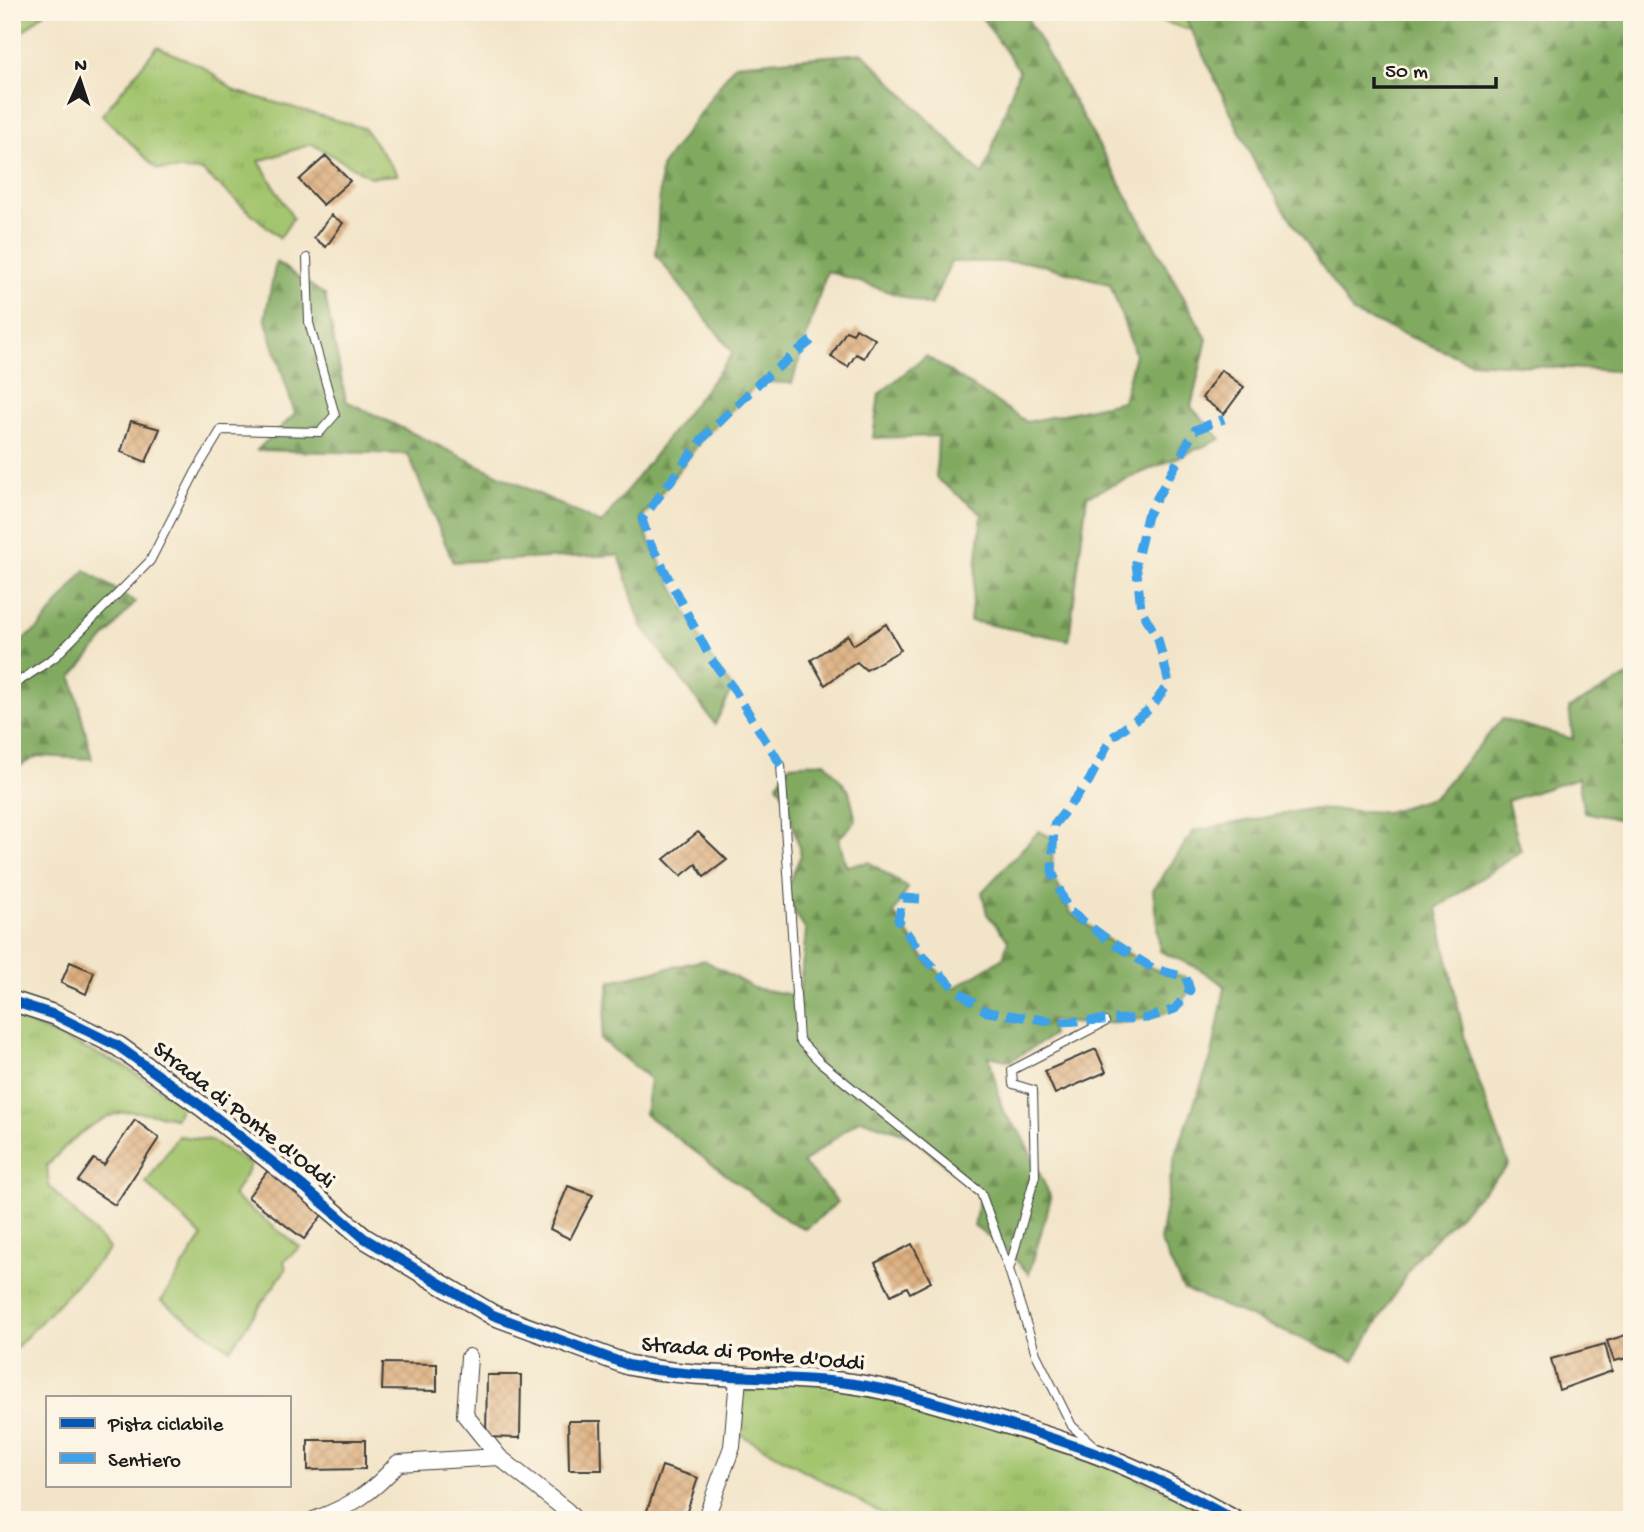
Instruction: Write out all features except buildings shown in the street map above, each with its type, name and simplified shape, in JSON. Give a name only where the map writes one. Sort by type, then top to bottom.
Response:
[{"type":"street","name":"Strada di Ponte d'Oddi","points":[[12,1001],[55,1015],[118,1046],[204,1108],[304,1187],[363,1238],[492,1314],[628,1365],[651,1370],[738,1378],[837,1382],[891,1389],[1110,1459],[1234,1520]]},
{"type":"street","points":[[469,1357],[465,1415],[499,1457],[575,1520]]},
{"type":"street","points":[[705,1520],[732,1447],[738,1378]]},
{"type":"street","points":[[314,1520],[345,1508],[378,1487],[398,1464],[499,1457]]},
{"type":"lane","points":[[12,686],[55,657],[150,561],[196,471],[221,430],[320,432],[334,415],[309,323],[307,258]]},
{"type":"lane","points":[[781,765],[799,1040],[820,1062],[981,1193],[1036,1354],[1072,1426],[1110,1459]]},
{"type":"lane","points":[[1009,1270],[1035,1177],[1033,1090],[1013,1084],[1012,1070],[1105,1022]]},
{"type":"green space","points":[[12,12],[45,12],[12,41]]},
{"type":"green space","points":[[978,12],[1024,12],[1207,339],[1191,407],[1221,439],[1087,496],[1069,640],[970,621],[982,514],[936,478],[938,436],[873,438],[879,394],[926,356],[1027,422],[1123,401],[1135,354],[1110,284],[1031,262],[951,262],[931,306],[827,271],[792,383],[760,382],[703,438],[642,519],[649,541],[711,659],[733,688],[715,724],[641,625],[619,555],[453,562],[408,454],[257,450],[295,414],[265,318],[276,262],[325,295],[346,401],[601,524],[733,353],[656,255],[661,167],[735,64],[863,53],[983,175],[1019,70]]},
{"type":"green space","points":[[1129,12],[1183,12],[1191,30]]},
{"type":"green space","points":[[1183,12],[1632,12],[1632,372],[1470,362],[1353,313],[1257,168]]},
{"type":"green space","points":[[157,47],[202,66],[235,91],[364,128],[398,175],[370,177],[312,144],[259,161],[293,218],[280,238],[202,171],[157,169],[102,115]]},
{"type":"green space","points":[[85,570],[135,602],[72,677],[92,759],[38,756],[12,770],[12,647],[39,628]]},
{"type":"green space","points":[[1632,674],[1632,822],[1584,812],[1578,778],[1507,801],[1521,851],[1437,908],[1467,1049],[1509,1165],[1417,1257],[1354,1361],[1183,1289],[1160,1240],[1174,1159],[1212,1055],[1225,986],[1198,968],[1160,951],[1153,890],[1194,831],[1308,809],[1387,812],[1435,797],[1502,719],[1573,739],[1569,708]]},
{"type":"green space","points":[[825,762],[849,791],[856,821],[839,838],[846,866],[869,862],[908,888],[894,913],[923,956],[954,988],[1003,958],[1008,940],[987,914],[982,892],[1039,831],[1053,838],[1052,872],[1070,912],[1154,969],[1186,977],[1190,990],[1172,1010],[1145,1018],[1112,1022],[1050,1021],[1052,1036],[1010,1061],[989,1056],[1003,1112],[1022,1135],[1051,1198],[1029,1274],[1008,1252],[974,1226],[980,1193],[909,1135],[860,1119],[803,1163],[838,1202],[806,1229],[788,1221],[645,1114],[650,1079],[601,1040],[610,981],[704,960],[754,988],[799,996],[806,931],[784,894],[801,855],[786,799],[777,784],[790,765]]},
{"type":"green space","points":[[12,1016],[122,1065],[182,1104],[176,1118],[127,1111],[100,1121],[71,1141],[47,1166],[49,1186],[110,1249],[12,1352]]},
{"type":"green space","points":[[178,1136],[210,1140],[251,1165],[233,1196],[300,1247],[284,1261],[286,1269],[230,1349],[161,1301],[202,1237],[146,1183]]},
{"type":"green space","points":[[738,1378],[837,1382],[1023,1429],[1234,1520],[893,1520],[734,1431]]},
{"type":"marked path","points":[[781,765],[733,688],[711,659],[649,541],[642,519],[703,438],[760,382],[817,336]]},
{"type":"marked path","points":[[920,899],[903,898],[898,920],[923,956],[954,988],[987,1012],[1059,1022],[1147,1018],[1175,1009],[1190,990],[1186,977],[1154,969],[1068,910],[1052,872],[1054,825],[1089,781],[1111,738],[1151,708],[1169,683],[1158,639],[1141,609],[1136,563],[1147,516],[1195,430],[1224,419]]},
{"type":"cycle path","points":[[12,1001],[55,1015],[118,1046],[204,1108],[364,1238],[493,1315],[628,1365],[681,1373],[839,1382],[924,1399],[1093,1452],[1158,1480],[1234,1520]]}]
